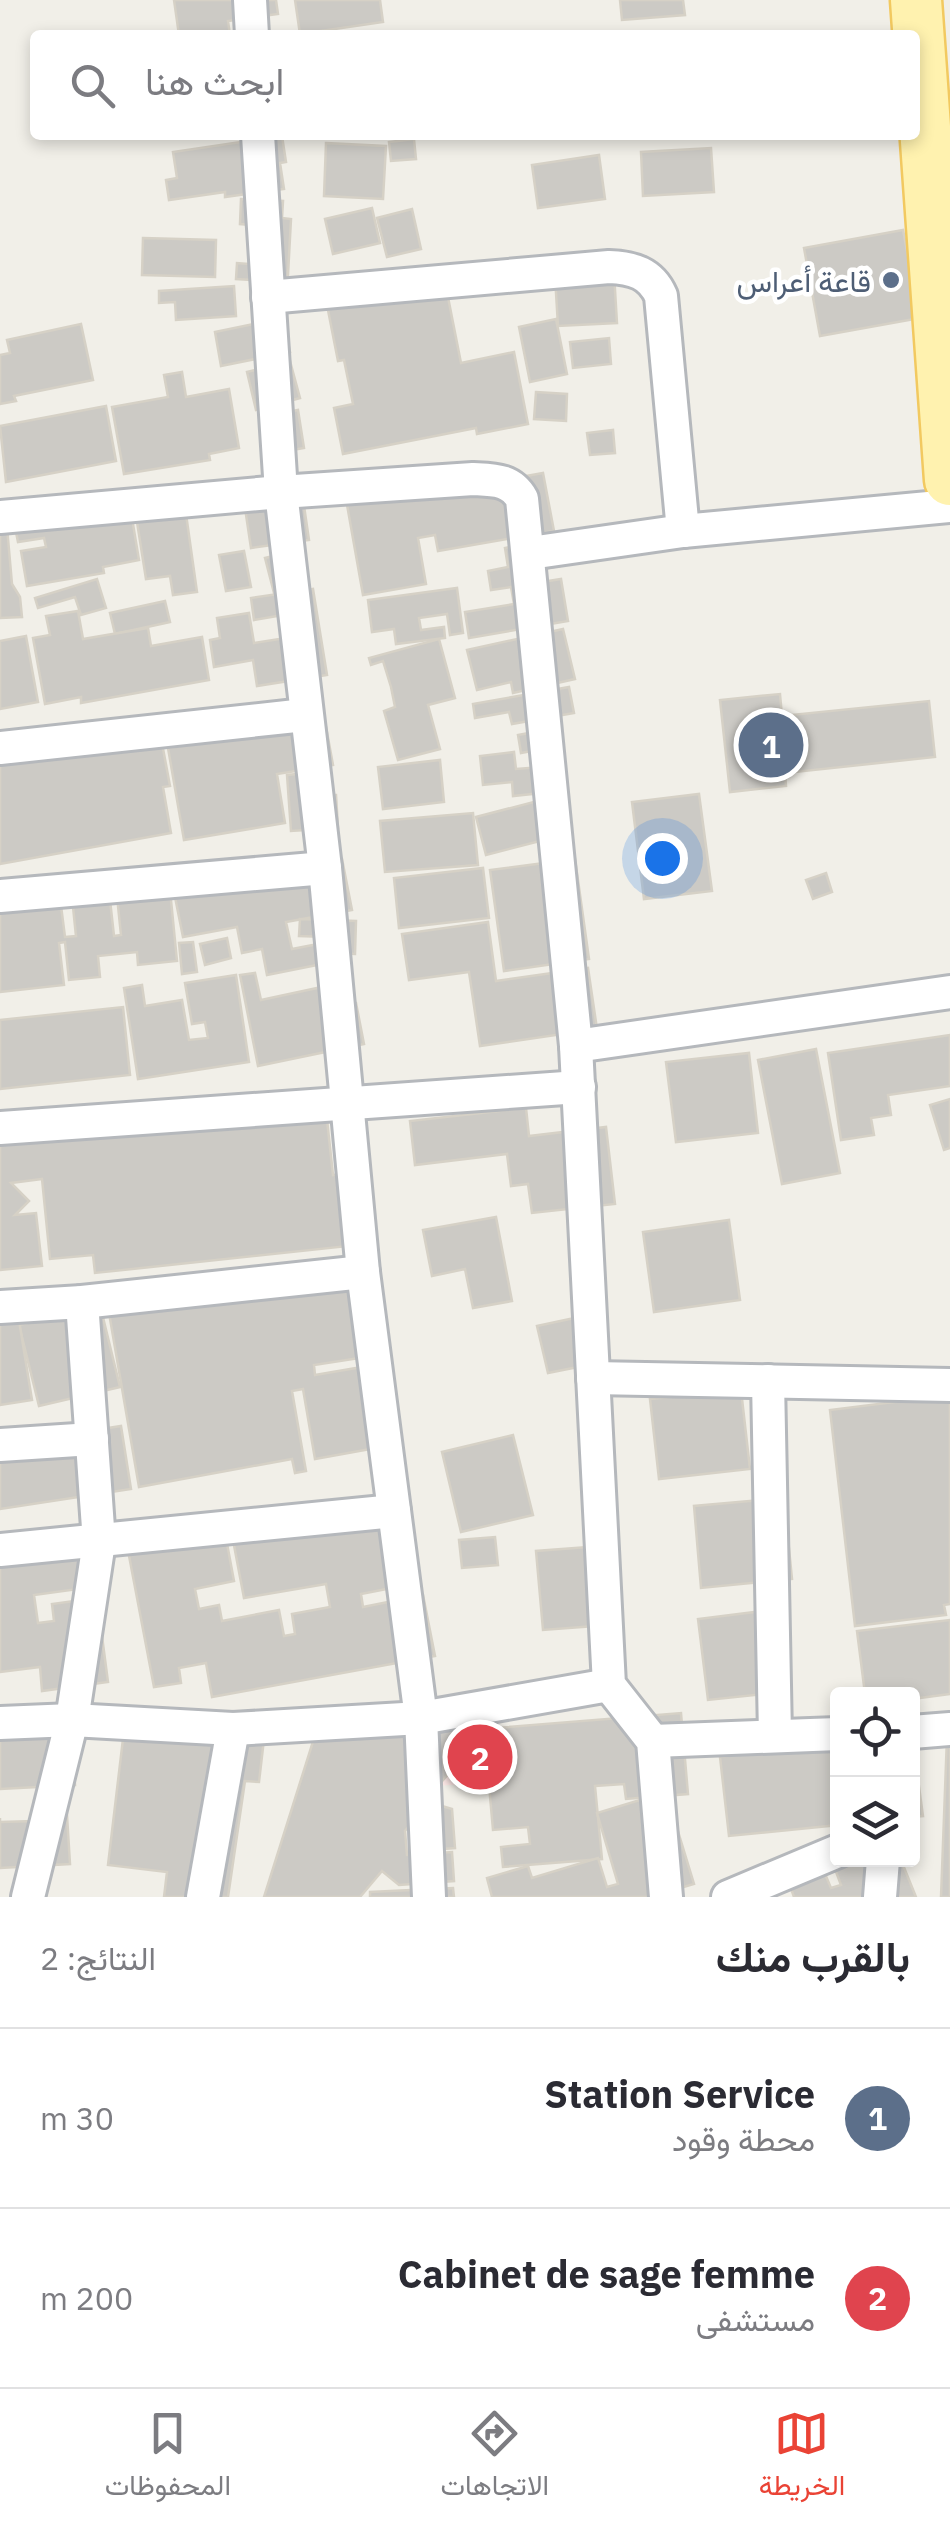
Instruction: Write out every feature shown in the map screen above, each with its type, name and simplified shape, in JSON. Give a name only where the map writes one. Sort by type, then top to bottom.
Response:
[{"type":"main road","points":[[916,0],[918,30]]},
{"type":"main road","points":[[920,56],[950,480]]},
{"type":"street","points":[[250,0],[252,30]]},
{"type":"street","points":[[258,140],[282,492],[304,714],[325,868],[364,1272],[420,1718],[430,1897]]},
{"type":"street","points":[[268,297],[609,268],[625,268],[646,276],[655,282],[661,296],[683,531]]},
{"type":"street","points":[[0,517],[282,492],[497,480],[508,484],[522,499],[576,1046],[609,1685],[652,1741],[666,1897]]},
{"type":"street","points":[[530,553],[683,531],[950,506]]},
{"type":"street","points":[[0,748],[304,714]]},
{"type":"street","points":[[0,896],[325,868]]},
{"type":"street","points":[[576,1046],[950,992]]},
{"type":"street","points":[[0,1128],[578,1087]]},
{"type":"street","points":[[0,1308],[364,1272]]},
{"type":"street","points":[[28,1897],[72,1720],[99,1542],[82,1302]]},
{"type":"street","points":[[593,1378],[950,1385]]},
{"type":"street","points":[[768,1381],[776,1735]]},
{"type":"street","points":[[0,1445],[92,1438]]},
{"type":"street","points":[[0,1550],[394,1510]]},
{"type":"street","points":[[0,1722],[72,1720],[233,1729],[420,1718],[609,1685]]},
{"type":"street","points":[[204,1897],[233,1729]]},
{"type":"street","points":[[920,1731],[950,1729]]},
{"type":"street","points":[[652,1741],[830,1734]]},
{"type":"street","points":[[728,1897],[830,1855]]},
{"type":"street","points":[[880,1897],[883,1867]]},
{"type":"shaded area","points":[[524,1727],[529,1780],[436,1786],[432,1734]]},
{"type":"building","points":[[174,0],[276,0],[278,14],[228,21],[229,30],[178,30]]},
{"type":"building","points":[[295,0],[380,0],[383,22],[299,30]]},
{"type":"building","points":[[620,0],[683,0],[685,15],[622,20]]},
{"type":"building","points":[[255,140],[283,140],[286,162],[280,163],[284,189],[169,200],[166,180],[177,178],[173,152]]},
{"type":"building","points":[[414,140],[416,159],[391,161],[389,142]]},
{"type":"building","points":[[326,143],[386,146],[383,199],[324,196]]},
{"type":"building","points":[[711,148],[714,192],[643,196],[641,152]]},
{"type":"building","points":[[599,155],[605,199],[538,208],[532,165]]},
{"type":"building","points":[[241,199],[283,201],[282,218],[291,219],[286,312],[270,312],[271,298],[251,297],[252,280],[236,279],[237,263],[249,264],[251,225],[240,224]]},
{"type":"building","points":[[372,208],[380,243],[333,254],[325,219]]},
{"type":"building","points":[[412,209],[421,249],[387,257],[377,218]]},
{"type":"building","points":[[903,230],[920,318],[820,336],[804,248]]},
{"type":"building","points":[[143,238],[216,240],[215,277],[142,275]]},
{"type":"building","points":[[614,273],[617,323],[558,326],[555,276]]},
{"type":"building","points":[[445,282],[461,363],[514,352],[528,424],[477,434],[476,428],[343,454],[334,408],[353,404],[344,360],[338,361],[327,305]]},
{"type":"building","points":[[234,286],[236,316],[176,320],[175,302],[159,303],[159,291]]},
{"type":"building","points":[[283,318],[290,352],[221,366],[215,332]]},
{"type":"building","points":[[556,319],[567,374],[530,382],[519,327]]},
{"type":"building","points":[[81,324],[93,380],[14,396],[16,401],[0,404],[0,355],[10,353],[7,340]]},
{"type":"building","points":[[609,338],[611,364],[573,368],[570,342]]},
{"type":"building","points":[[290,361],[300,398],[256,410],[247,372]]},
{"type":"building","points":[[182,372],[186,397],[229,389],[239,448],[209,454],[210,460],[124,474],[112,407],[168,397],[164,375]]},
{"type":"building","points":[[536,392],[567,394],[566,421],[534,419]]},
{"type":"building","points":[[106,406],[116,461],[6,482],[0,426]]},
{"type":"building","points":[[298,410],[304,448],[275,453],[269,415]]},
{"type":"building","points":[[613,430],[615,453],[590,455],[587,433]]},
{"type":"building","points":[[543,473],[554,531],[438,551],[435,535],[418,538],[426,584],[363,595],[346,499],[403,498]]},
{"type":"building","points":[[303,499],[309,540],[251,548],[245,508]]},
{"type":"building","points":[[131,512],[139,560],[103,567],[104,573],[27,586],[21,551],[46,547],[44,538],[18,542],[16,532]]},
{"type":"building","points":[[186,514],[197,592],[173,595],[170,576],[146,579],[137,522]]},
{"type":"building","points":[[7,527],[12,584],[20,597],[22,617],[0,618],[0,528]]},
{"type":"building","points":[[556,539],[560,566],[521,573],[523,585],[561,579],[568,621],[469,638],[465,612],[514,604],[511,587],[491,590],[488,571],[508,567],[505,548]]},
{"type":"building","points":[[244,551],[251,587],[226,591],[219,555]]},
{"type":"building","points":[[286,553],[294,588],[274,593],[265,558]]},
{"type":"building","points":[[97,579],[106,608],[81,615],[75,597],[38,608],[35,598]]},
{"type":"building","points":[[457,588],[463,633],[450,635],[447,614],[419,618],[421,630],[444,627],[445,638],[396,644],[394,629],[372,632],[368,600]]},
{"type":"building","points":[[313,589],[327,675],[257,686],[253,660],[214,667],[210,640],[220,638],[217,618],[249,613],[254,643],[286,638],[283,615],[254,620],[251,598]]},
{"type":"building","points":[[165,601],[170,622],[115,634],[110,613]]},
{"type":"building","points":[[78,611],[83,639],[148,628],[151,646],[202,637],[209,680],[81,703],[81,697],[45,704],[33,638],[50,635],[46,616]]},
{"type":"building","points":[[563,629],[575,679],[513,693],[511,682],[477,690],[467,650]]},
{"type":"building","points":[[26,636],[38,702],[0,709],[0,641]]},
{"type":"building","points":[[439,639],[455,698],[428,705],[440,749],[398,760],[384,711],[395,707],[391,687],[383,661],[371,665],[369,658]]},
{"type":"building","points":[[569,687],[574,713],[512,724],[509,712],[475,718],[473,704]]},
{"type":"building","points":[[780,694],[782,716],[929,701],[935,757],[785,773],[786,786],[730,792],[720,700]]},
{"type":"building","points":[[159,727],[170,786],[163,787],[171,833],[0,864],[0,756]]},
{"type":"building","points":[[326,727],[333,765],[277,774],[285,823],[184,840],[168,748],[281,729],[281,734]]},
{"type":"building","points":[[555,728],[558,746],[521,753],[518,735]]},
{"type":"building","points":[[514,752],[516,769],[541,767],[552,792],[513,796],[512,782],[483,785],[480,756]]},
{"type":"building","points":[[440,760],[444,802],[383,809],[378,767]]},
{"type":"building","points":[[319,772],[321,795],[336,795],[338,828],[291,831],[287,775]]},
{"type":"building","points":[[699,794],[712,891],[644,899],[632,802]]},
{"type":"building","points":[[549,798],[559,836],[486,855],[476,817]]},
{"type":"building","points":[[473,813],[478,865],[385,872],[380,821]]},
{"type":"building","points":[[342,859],[352,910],[286,922],[292,949],[318,944],[322,964],[267,975],[262,949],[242,953],[237,927],[183,937],[174,892]]},
{"type":"building","points":[[575,859],[589,959],[504,971],[490,870]]},
{"type":"building","points":[[483,868],[489,918],[399,928],[394,878]]},
{"type":"building","points":[[826,873],[832,892],[813,899],[806,880]]},
{"type":"building","points":[[170,890],[177,961],[138,965],[137,952],[98,956],[100,977],[69,980],[65,942],[59,943],[64,985],[0,992],[0,905],[60,898],[65,937],[76,936],[72,897],[110,900],[114,936],[121,935],[117,896]]},
{"type":"building","points":[[300,919],[356,921],[355,954],[328,953],[328,937],[299,936]]},
{"type":"building","points":[[488,922],[496,981],[588,968],[597,1029],[480,1046],[469,972],[409,980],[402,934]]},
{"type":"building","points":[[227,938],[231,958],[205,965],[200,944]]},
{"type":"building","points":[[193,942],[197,972],[182,974],[179,943]]},
{"type":"building","points":[[255,973],[261,1000],[336,984],[356,1003],[364,1044],[258,1066],[240,975]]},
{"type":"building","points":[[236,975],[249,1062],[138,1079],[124,988],[142,985],[145,1006],[182,1000],[189,1040],[208,1038],[205,1022],[192,1024],[185,983]]},
{"type":"building","points":[[123,1007],[130,1075],[0,1089],[0,1020]]},
{"type":"building","points":[[950,1035],[950,1086],[888,1095],[891,1115],[871,1118],[874,1135],[841,1140],[828,1053]]},
{"type":"building","points":[[816,1049],[840,1173],[782,1184],[758,1060]]},
{"type":"building","points":[[749,1053],[758,1133],[676,1142],[666,1062]]},
{"type":"building","points":[[950,1099],[950,1148],[944,1150],[930,1105]]},
{"type":"building","points":[[325,1101],[333,1175],[359,1172],[367,1244],[95,1273],[93,1255],[50,1259],[42,1179],[11,1183],[29,1201],[15,1215],[36,1213],[42,1266],[0,1270],[0,1135]]},
{"type":"building","points":[[526,1108],[529,1136],[606,1127],[615,1204],[532,1213],[528,1184],[511,1186],[507,1154],[415,1165],[410,1121]]},
{"type":"building","points":[[496,1217],[512,1301],[473,1308],[465,1269],[432,1276],[423,1230]]},
{"type":"building","points":[[729,1220],[740,1300],[654,1312],[643,1232]]},
{"type":"building","points":[[352,1280],[366,1357],[314,1365],[315,1375],[362,1367],[376,1448],[315,1459],[303,1389],[292,1391],[306,1471],[295,1473],[292,1459],[139,1487],[108,1307]]},
{"type":"building","points":[[100,1305],[120,1387],[39,1406],[19,1325]]},
{"type":"building","points":[[17,1308],[32,1400],[0,1405],[0,1311]]},
{"type":"building","points":[[593,1314],[603,1362],[548,1373],[537,1326]]},
{"type":"building","points":[[741,1390],[750,1469],[659,1479],[650,1399]]},
{"type":"building","points":[[950,1395],[950,1604],[944,1605],[946,1615],[855,1626],[830,1410]]},
{"type":"building","points":[[121,1426],[131,1489],[0,1509],[0,1445]]},
{"type":"building","points":[[513,1435],[533,1515],[461,1532],[442,1452]]},
{"type":"building","points":[[784,1498],[792,1579],[701,1588],[694,1506]]},
{"type":"building","points":[[399,1510],[412,1584],[361,1594],[363,1607],[423,1595],[435,1656],[212,1697],[206,1663],[179,1668],[181,1683],[154,1687],[126,1540],[223,1522],[234,1581],[195,1589],[199,1609],[219,1605],[222,1621],[279,1610],[284,1636],[295,1634],[292,1614],[330,1607],[326,1584],[244,1598],[233,1540]]},
{"type":"building","points":[[495,1537],[498,1565],[462,1568],[459,1540]]},
{"type":"building","points":[[614,1545],[621,1624],[543,1630],[536,1551]]},
{"type":"building","points":[[96,1549],[100,1586],[34,1595],[38,1623],[54,1621],[52,1604],[97,1598],[108,1682],[42,1691],[40,1667],[0,1672],[0,1561]]},
{"type":"building","points":[[755,1612],[765,1694],[708,1700],[698,1619]]},
{"type":"building","points":[[950,1620],[950,1694],[920,1698],[920,1687],[864,1687],[857,1631]]},
{"type":"building","points":[[681,1713],[688,1794],[626,1799],[624,1784],[595,1786],[602,1859],[503,1867],[501,1847],[530,1844],[528,1827],[493,1830],[484,1729]]},
{"type":"building","points":[[71,1720],[75,1785],[0,1789],[0,1724]]},
{"type":"building","points":[[125,1722],[264,1739],[259,1782],[245,1781],[228,1897],[164,1897],[167,1872],[108,1865]]},
{"type":"building","points":[[453,1722],[456,1765],[425,1801],[452,1809],[455,1848],[418,1851],[417,1817],[405,1831],[407,1855],[452,1852],[454,1881],[399,1885],[382,1871],[360,1897],[264,1897],[316,1732]]},
{"type":"building","points":[[947,1737],[950,1897],[941,1897]]},
{"type":"building","points":[[830,1744],[830,1826],[729,1836],[720,1757]]},
{"type":"building","points":[[666,1792],[694,1884],[650,1897],[492,1897],[487,1878],[528,1866],[532,1878],[598,1858],[607,1887],[618,1884],[597,1813]]},
{"type":"building","points":[[66,1799],[70,1864],[0,1868],[0,1822],[35,1821],[34,1801]]},
{"type":"building","points":[[820,1862],[831,1888],[841,1885],[834,1867],[904,1867],[916,1897],[794,1897],[786,1875]]},
{"type":"building","points":[[453,1888],[454,1897],[370,1897],[370,1892]]},
{"type":"place","name":"قاعة أعراس","points":[[891,280]]},
{"type":"place","name":"Station Service","points":[[771,745]]},
{"type":"place","name":"Cabinet de sage femme","points":[[480,1757]]}]
